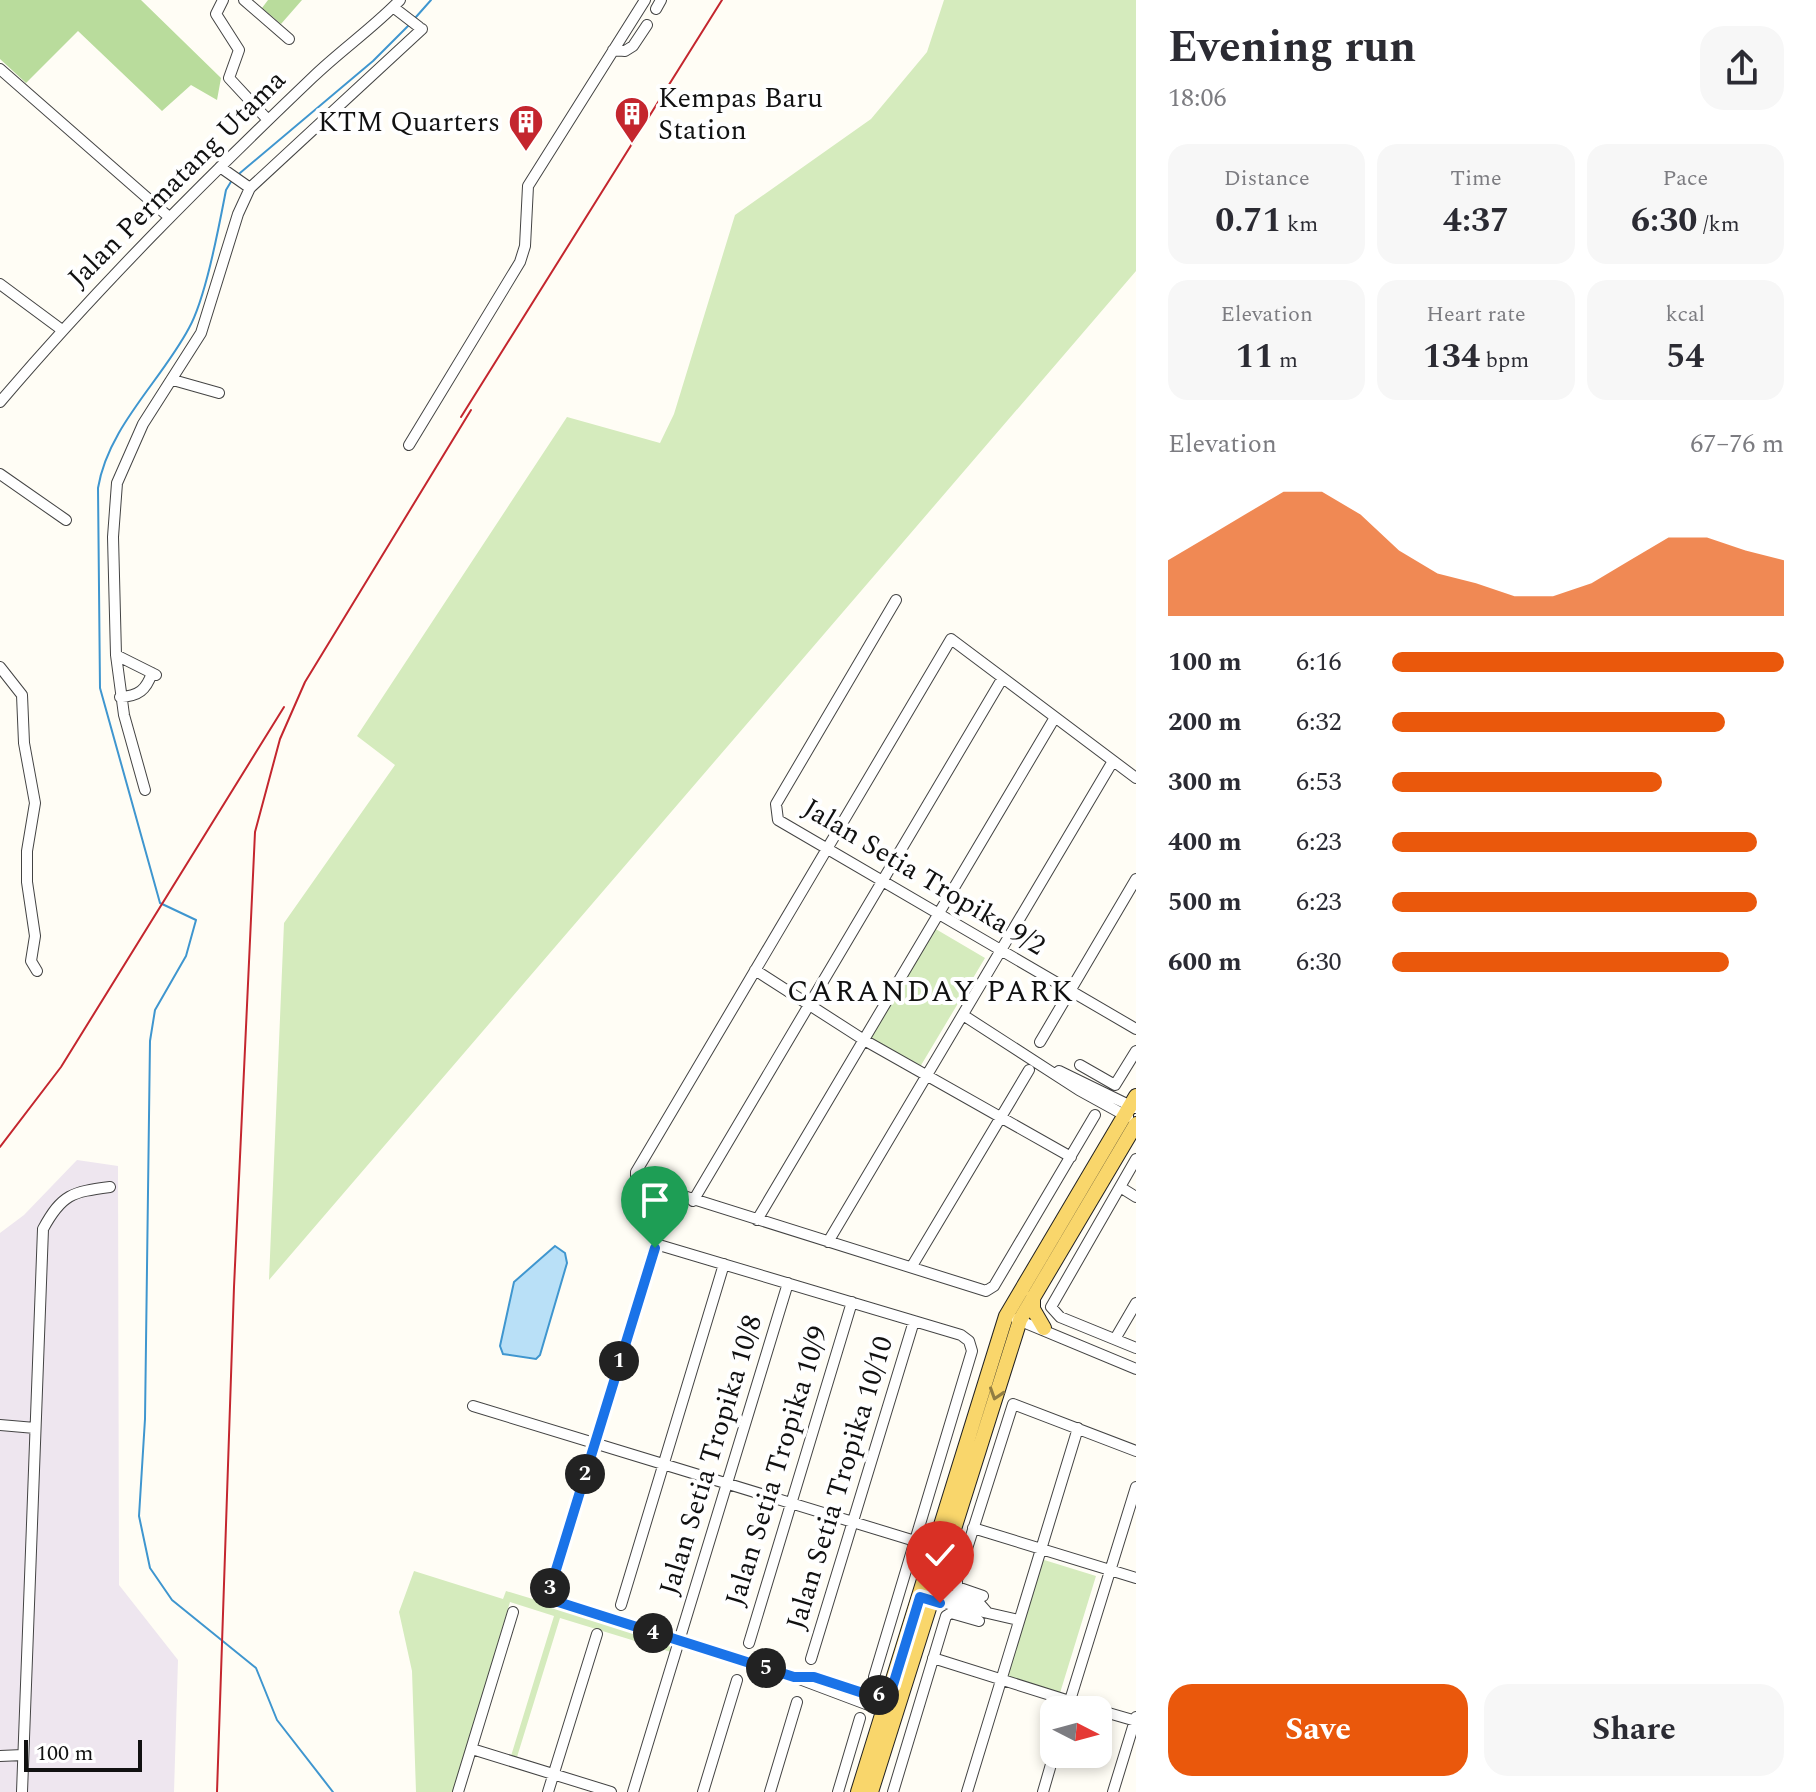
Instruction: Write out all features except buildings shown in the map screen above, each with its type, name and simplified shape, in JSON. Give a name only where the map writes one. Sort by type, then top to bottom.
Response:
[{"type":"main road","points":[[871,1792],[886,1706],[937,1595],[1013,1318],[1115,1132],[1125,1106]]},
{"type":"main road","points":[[1013,1318],[1033,1296],[1125,1106]]},
{"type":"main road","points":[[1033,1296],[1033,1309],[1044,1328]]},
{"type":"main road","points":[[858,1792],[893,1685],[937,1595]]},
{"type":"street","points":[[223,0],[216,14],[239,50],[229,78],[268,120]]},
{"type":"street","points":[[244,0],[289,39]]},
{"type":"street","points":[[409,445],[520,262],[525,246],[528,186],[645,0]]},
{"type":"street","points":[[145,790],[120,697],[116,655],[113,537],[117,483],[143,424],[201,333],[248,187],[420,28],[404,16],[396,4]]},
{"type":"street","name":"Jalan Permatang Utama","points":[[0,402],[62,330],[169,217],[223,170],[268,120],[396,4]]},
{"type":"street","points":[[613,50],[625,51],[633,46],[647,25]]},
{"type":"street","points":[[0,69],[169,217]]},
{"type":"street","points":[[223,170],[248,187]]},
{"type":"street","points":[[0,284],[62,330]]},
{"type":"street","points":[[173,380],[219,393]]},
{"type":"street","points":[[0,474],[66,520]]},
{"type":"street","name":"Jalan Setia Tropika 9/2","points":[[896,600],[774,811],[778,820],[937,916],[1136,1029]]},
{"type":"street","points":[[1095,1115],[994,1286],[986,1291],[636,1181],[636,1172],[951,639],[1136,778]]},
{"type":"street","points":[[116,655],[154,674],[140,693],[120,697]]},
{"type":"street","points":[[0,667],[19,686],[25,709],[24,743],[35,803],[27,875],[35,936],[31,961],[37,971]]},
{"type":"street","points":[[693,1201],[1002,679]]},
{"type":"street","points":[[757,1220],[1054,719]]},
{"type":"street","points":[[828,1242],[1113,761]]},
{"type":"street","points":[[1040,1042],[1136,879]]},
{"type":"street","points":[[755,970],[864,1040],[1071,1157]]},
{"type":"street","points":[[963,1015],[1046,1066],[1125,1106]]},
{"type":"street","points":[[1080,1065],[1115,1085],[1136,1051]]},
{"type":"street","points":[[912,1266],[1029,1070]]},
{"type":"street","points":[[1136,1159],[1053,1303],[1056,1315],[1136,1348]]},
{"type":"street","points":[[22,1792],[43,1229],[61,1201],[74,1192],[110,1187]]},
{"type":"street","points":[[1120,1187],[1136,1197]]},
{"type":"street","points":[[874,1677],[972,1351],[969,1341],[961,1335],[664,1245],[655,1248],[549,1593],[557,1603],[794,1677],[814,1677],[886,1706]]},
{"type":"street","points":[[621,1605],[724,1264]]},
{"type":"street","name":"Jalan Setia Tropika 10/8","points":[[633,1792],[788,1283]]},
{"type":"street","name":"Jalan Setia Tropika 10/9","points":[[749,1643],[852,1302]]},
{"type":"street","points":[[1115,1339],[1136,1303]]},
{"type":"street","points":[[1013,1318],[1044,1328],[1136,1369]]},
{"type":"street","name":"Jalan Setia Tropika 10/10","points":[[811,1659],[914,1321]]},
{"type":"street","points":[[893,1792],[933,1658],[937,1595],[973,1528],[1009,1409],[1016,1402],[1136,1451]]},
{"type":"street","points":[[473,1406],[915,1541]]},
{"type":"street","points":[[0,1425],[35,1428]]},
{"type":"street","points":[[967,1792],[1078,1428]]},
{"type":"street","points":[[1071,1696],[1136,1487]]},
{"type":"street","points":[[973,1528],[1136,1578]]},
{"type":"street","points":[[937,1595],[983,1596]]},
{"type":"street","points":[[937,1595],[1018,1620]]},
{"type":"street","points":[[937,1595],[979,1621]]},
{"type":"street","points":[[458,1792],[513,1612]]},
{"type":"street","points":[[548,1792],[597,1634]]},
{"type":"street","points":[[933,1658],[1040,1696]]},
{"type":"street","points":[[703,1792],[737,1680]]},
{"type":"street","points":[[770,1792],[797,1702]]},
{"type":"street","points":[[1112,1713],[1136,1719],[1113,1792]]},
{"type":"street","points":[[838,1792],[860,1718]]},
{"type":"street","points":[[472,1749],[611,1792]]},
{"type":"street","points":[[0,1756],[23,1755]]},
{"type":"street","points":[[1043,1792],[1050,1768]]},
{"type":"shaded area","points":[[77,1160],[118,1166],[119,1585],[178,1660],[174,1792],[0,1792],[0,1233],[24,1215]]},
{"type":"green space","points":[[0,0],[141,0],[221,78],[217,100],[191,85],[162,111],[78,31],[26,83],[0,59]]},
{"type":"green space","points":[[268,0],[302,0],[281,24],[262,8]]},
{"type":"green space","points":[[944,0],[1136,0],[1136,271],[269,1280],[284,923],[395,765],[357,736],[567,417],[660,443],[674,414],[735,215],[871,119],[927,52]]},
{"type":"green space","name":"CARANDAY PARK","points":[[934,928],[985,958],[920,1067],[870,1037]]},
{"type":"green space","points":[[1041,1559],[1096,1576],[1060,1693],[1005,1676]]},
{"type":"green space","points":[[414,1571],[503,1599],[506,1591],[668,1640],[671,1652],[560,1618],[517,1757],[511,1756],[554,1616],[510,1602],[453,1792],[416,1792],[412,1671],[399,1612]]},
{"type":"water","points":[[555,1246],[565,1253],[567,1263],[540,1355],[536,1359],[503,1354],[500,1346],[514,1282]]},
{"type":"waterway","points":[[416,17],[431,0]]},
{"type":"waterway","points":[[240,173],[373,61],[409,25]]},
{"type":"waterway","points":[[232,180],[226,190],[211,261],[195,315],[177,348],[112,445],[98,488],[100,688],[160,903],[196,920],[186,956],[155,1010],[150,1041],[145,1419],[139,1516],[150,1568],[172,1600],[256,1668],[277,1720],[333,1792]]},
{"type":"railway","points":[[461,417],[722,0]]},
{"type":"railway","points":[[217,1792],[234,1287],[255,832],[280,739],[305,682],[471,410]]},
{"type":"railway","points":[[0,1147],[61,1067],[284,707]]},
{"type":"place","name":"Kempas Baru Station","points":[[632,145]]},
{"type":"place","name":"KTM Quarters","points":[[526,153]]},
{"type":"district","name":"CARANDAY PARK","points":[[931,992]]},
{"type":"route","points":[[655,1248],[551,1586],[549,1593],[552,1600],[794,1677],[814,1677],[875,1697],[893,1685],[920,1597],[940,1603]]}]
